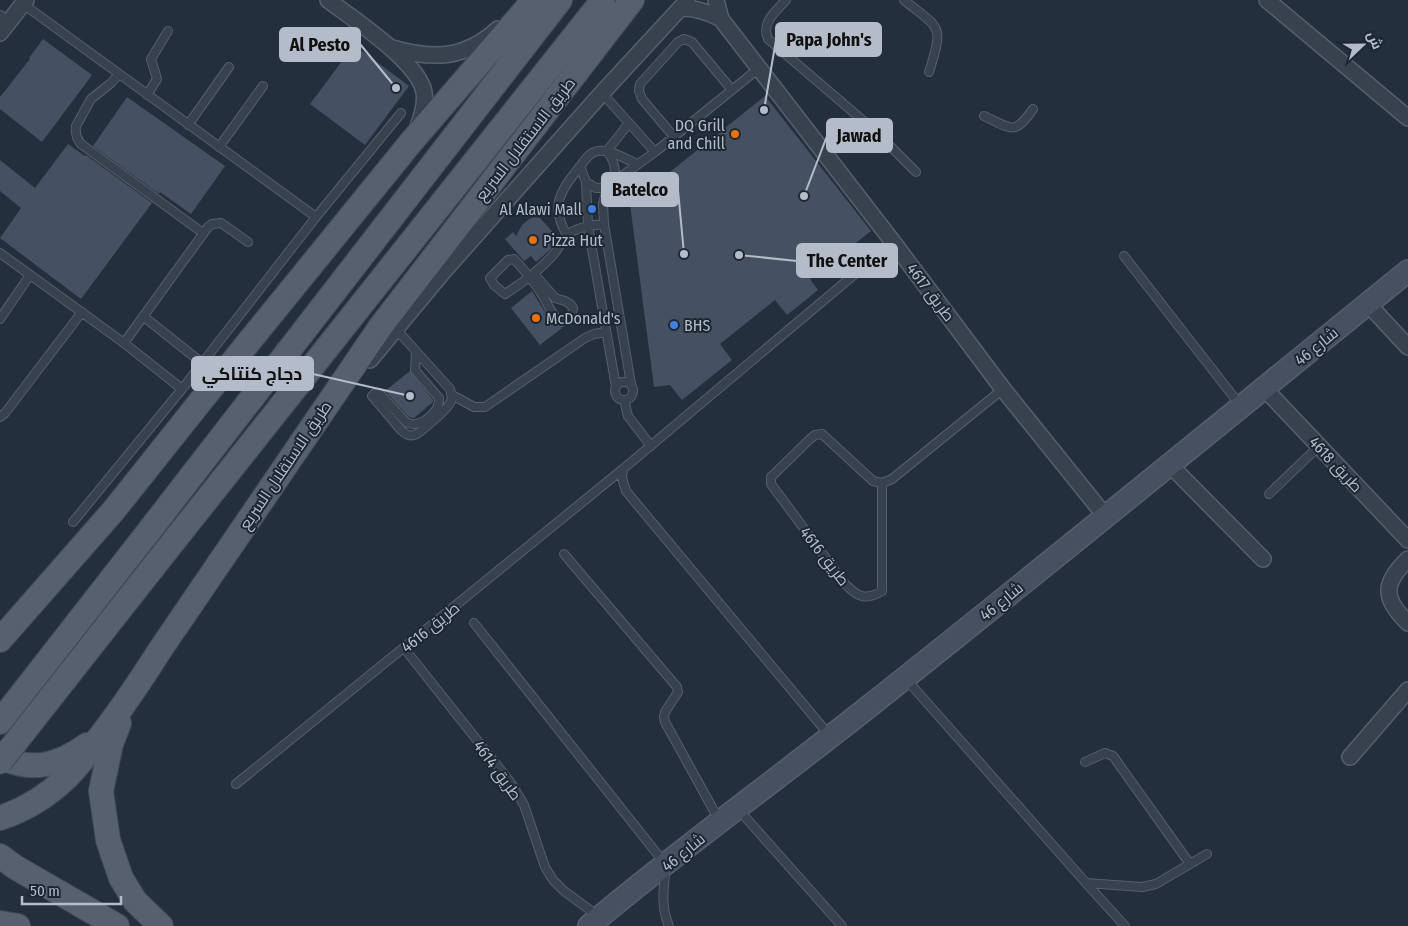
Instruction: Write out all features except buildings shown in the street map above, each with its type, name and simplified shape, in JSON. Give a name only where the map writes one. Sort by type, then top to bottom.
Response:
[{"type":"main road","points":[[3,636],[114,510],[412,141],[534,0]]},
{"type":"main road","points":[[0,722],[560,0]]},
{"type":"main road","points":[[0,762],[603,0]]},
{"type":"main road","name":"طريق الاستقلال السريع","points":[[0,818],[28,806],[48,793],[66,779],[77,767],[128,700],[160,650],[381,326],[632,0]]},
{"type":"main road","points":[[128,700],[111,744],[101,791],[102,801],[108,840],[121,878],[135,900],[161,926]]},
{"type":"main road","points":[[0,757],[25,766],[41,766],[56,763],[71,756],[104,732]]},
{"type":"main road","points":[[5,862],[116,926]]},
{"type":"main road","points":[[0,923],[18,926]]},
{"type":"street","points":[[328,0],[388,46],[413,70],[423,90],[423,112],[412,141]]},
{"type":"street","points":[[388,46],[431,56],[461,52],[492,34],[524,0]]},
{"type":"street","name":"طريق 4617","points":[[716,0],[720,19]]},
{"type":"street","points":[[1267,0],[1408,118]]},
{"type":"street","points":[[3,23],[24,2]]},
{"type":"street","points":[[327,404],[344,390],[443,272],[602,93],[685,4]]},
{"type":"street","name":"طريق 4617","points":[[685,4],[720,19],[893,242],[1003,389],[1106,517]]},
{"type":"street","name":"شارع 46","points":[[595,922],[905,678],[1408,271]]},
{"type":"street","points":[[1368,304],[1408,347]]},
{"type":"street","name":"طريق 4618","points":[[1264,388],[1408,540]]},
{"type":"street","points":[[1170,465],[1263,559]]},
{"type":"street","points":[[1408,558],[1391,579],[1389,593],[1393,606],[1408,623]]},
{"type":"street","points":[[1350,757],[1408,690]]},
{"type":"lane","points":[[786,0],[766,24],[765,32],[768,39],[874,130],[916,172]]},
{"type":"lane","points":[[904,0],[934,24],[938,32],[938,39],[929,72]]},
{"type":"lane","points":[[24,2],[118,74],[316,217]]},
{"type":"lane","points":[[147,95],[157,79],[151,59],[168,31]]},
{"type":"lane","points":[[674,137],[642,99],[639,87],[678,42],[684,39],[692,42],[732,90]]},
{"type":"lane","points":[[188,125],[229,67]]},
{"type":"lane","points":[[586,182],[596,188],[608,186],[655,152],[758,69]]},
{"type":"lane","points":[[118,74],[111,83],[91,99],[76,126],[75,131],[78,140],[203,234]]},
{"type":"lane","points":[[219,147],[263,86]]},
{"type":"lane","points":[[602,93],[655,152]]},
{"type":"lane","points":[[984,116],[1011,128],[1022,124],[1033,109]]},
{"type":"lane","points":[[73,522],[182,389],[316,217],[401,113]]},
{"type":"lane","points":[[607,150],[629,123]]},
{"type":"lane","points":[[580,166],[586,182],[588,226],[616,396],[624,400],[630,398],[633,393],[604,224],[603,204],[614,176],[614,162],[607,150]]},
{"type":"lane","points":[[567,235],[559,217],[562,190],[588,155],[607,150],[637,164]]},
{"type":"lane","points":[[124,343],[212,224],[221,223],[248,242]]},
{"type":"lane","points":[[531,275],[555,318],[561,322],[567,320],[572,316],[573,308],[570,304],[555,298],[531,275],[514,259],[511,258],[490,280],[498,290],[505,294],[531,275],[555,253],[567,235],[588,226],[604,224]]},
{"type":"lane","name":"طريق 4616","points":[[236,784],[651,446],[893,242]]},
{"type":"lane","points":[[0,253],[124,343],[182,389]]},
{"type":"lane","points":[[1124,256],[1242,406]]},
{"type":"lane","points":[[0,318],[30,275]]},
{"type":"lane","points":[[603,311],[618,309]]},
{"type":"lane","points":[[0,417],[82,312]]},
{"type":"lane","points":[[143,316],[202,363]]},
{"type":"lane","points":[[396,329],[450,388],[452,395],[447,407],[417,435],[411,436],[405,434],[373,399],[374,394],[379,393],[411,425],[421,424],[438,408],[439,398],[415,370],[416,351]]},
{"type":"lane","points":[[452,395],[474,407],[484,407],[586,338],[594,334],[606,332]]},
{"type":"lane","points":[[610,354],[625,352]]},
{"type":"lane","points":[[616,387],[624,382],[631,384]]},
{"type":"lane","points":[[882,482],[892,479],[1003,389]]},
{"type":"lane","points":[[624,400],[628,416],[651,446]]},
{"type":"lane","name":"طريق 4616","points":[[815,434],[822,434],[873,481],[882,482],[882,591],[872,597],[857,596],[845,584],[770,484],[770,480],[771,476],[815,434]]},
{"type":"lane","points":[[1270,494],[1319,446]]},
{"type":"lane","points":[[623,469],[622,478],[626,491],[830,737]]},
{"type":"lane","points":[[564,554],[676,687],[678,692],[664,717],[665,722],[720,822]]},
{"type":"lane","points":[[474,623],[666,865],[662,896],[664,914],[669,926]]},
{"type":"lane","name":"طريق 4614","points":[[404,648],[511,783],[524,805],[545,867],[553,880],[595,922]]},
{"type":"lane","points":[[905,678],[1125,926]]},
{"type":"lane","points":[[1085,762],[1105,753],[1113,756],[1190,864]]},
{"type":"lane","points":[[738,809],[842,926]]},
{"type":"lane","points":[[1086,883],[1142,887],[1156,884],[1207,854]]},
{"type":"place","name":"Al Pesto","points":[[396,88]]},
{"type":"place","name":"Papa John's","points":[[764,110]]},
{"type":"place","name":"DQ Grill and Chill","points":[[735,134]]},
{"type":"place","name":"Jawad","points":[[804,196]]},
{"type":"place","name":"Al Alawi Mall","points":[[592,209]]},
{"type":"place","name":"Pizza Hut","points":[[533,240]]},
{"type":"place","name":"Batelco","points":[[684,254]]},
{"type":"place","name":"The Center","points":[[739,255]]},
{"type":"place","name":"McDonald's","points":[[536,318]]},
{"type":"place","name":"BHS","points":[[674,325]]},
{"type":"place","name":"دجاج كنتاكي","points":[[410,396]]}]
